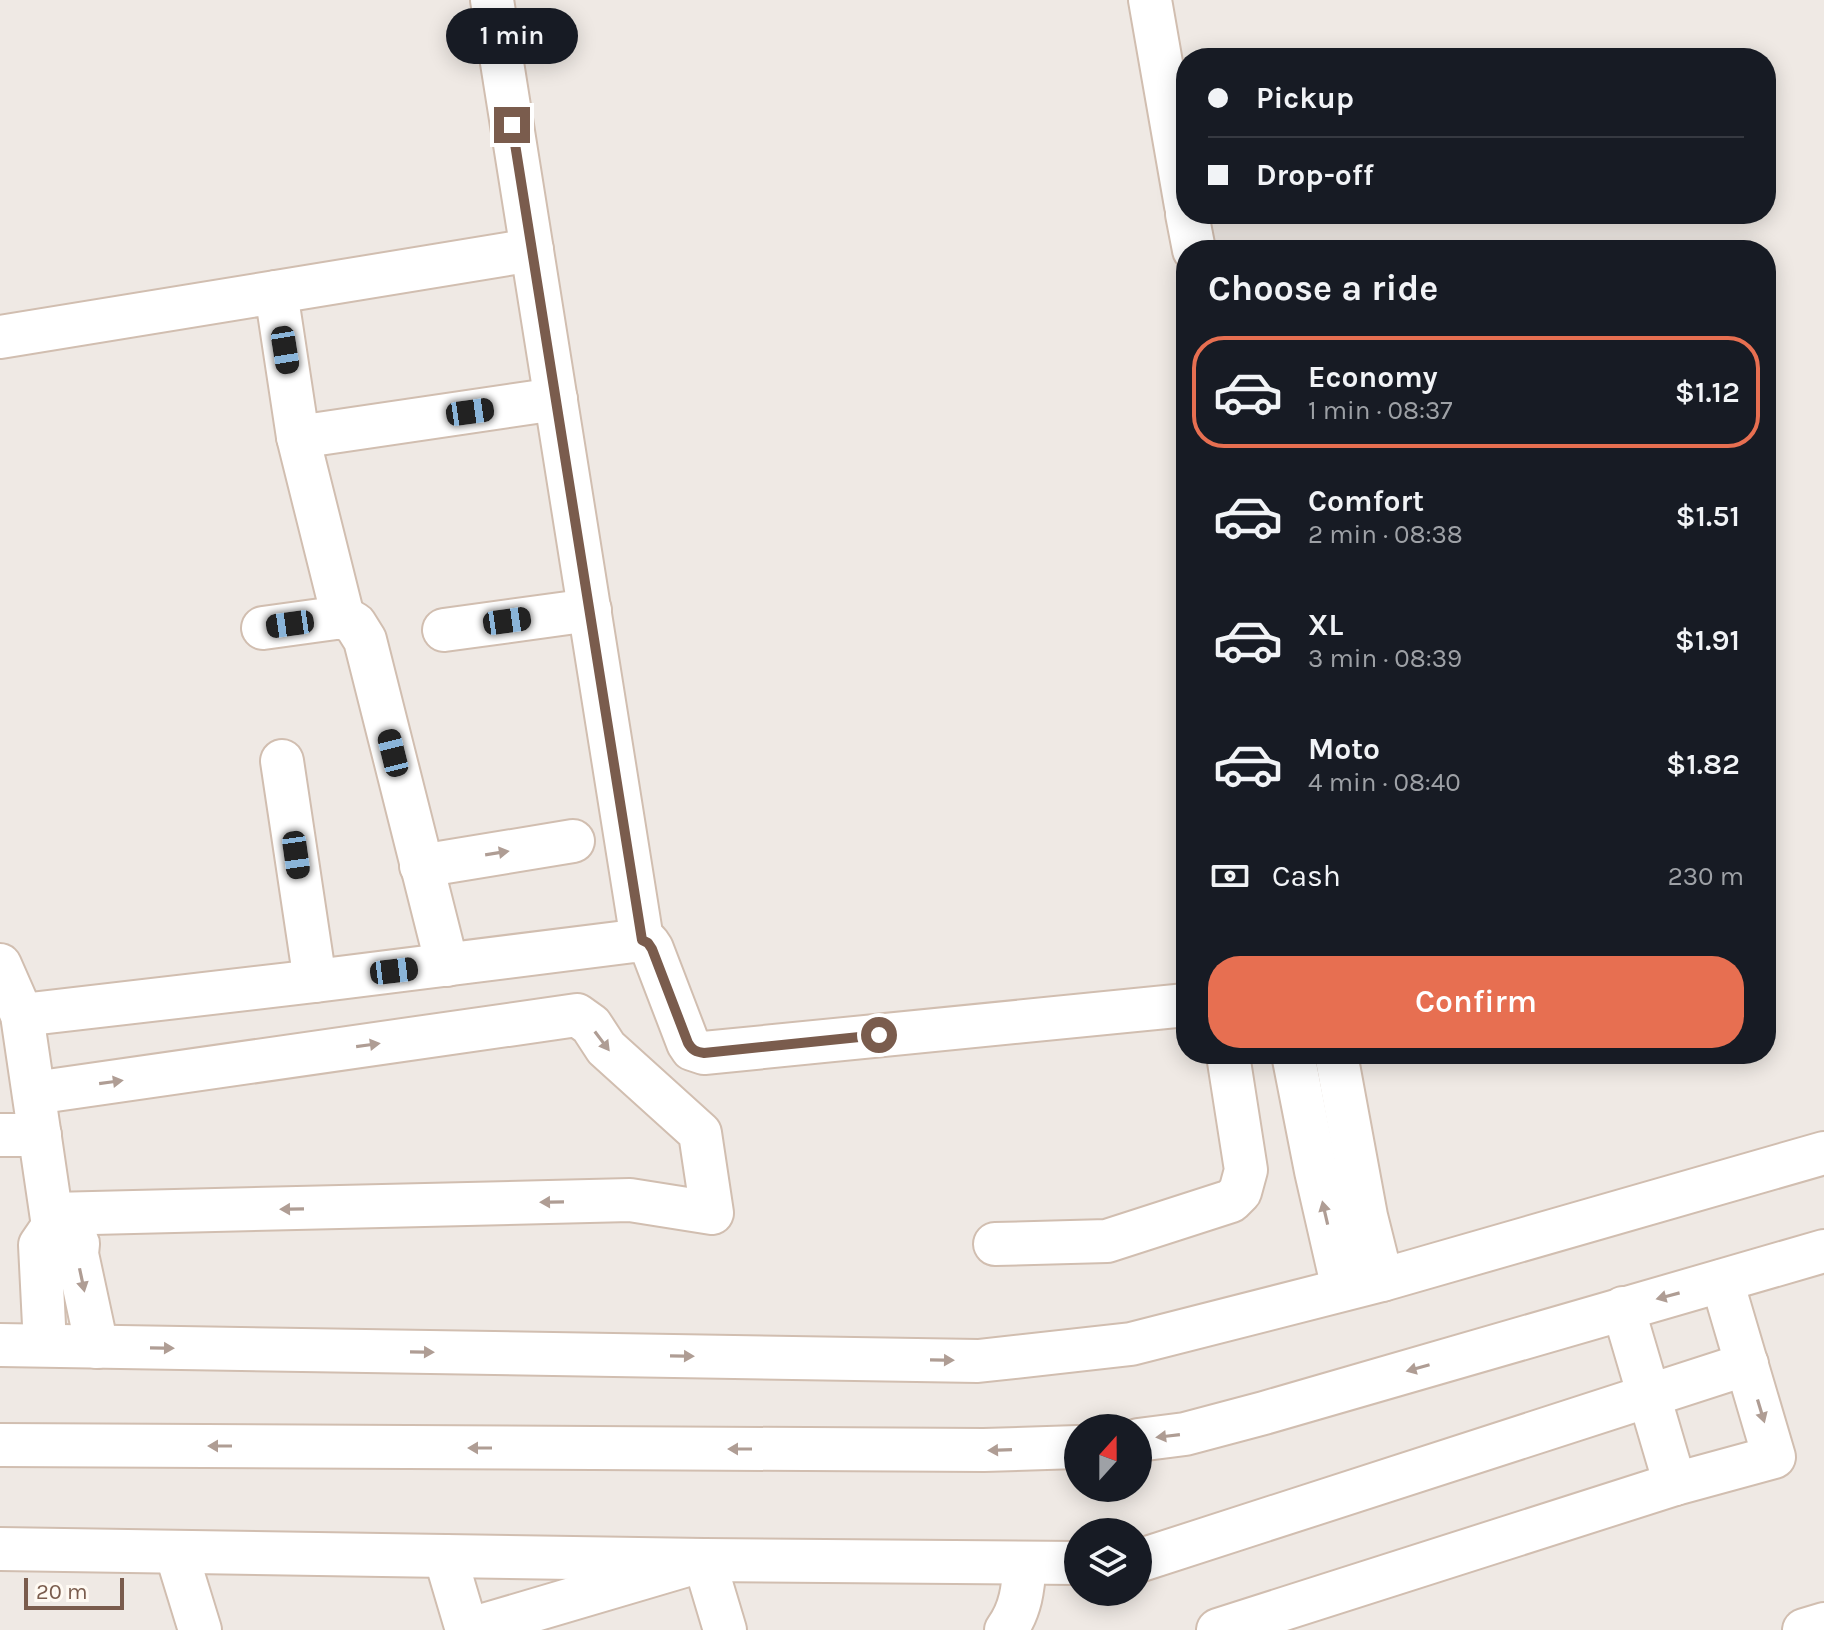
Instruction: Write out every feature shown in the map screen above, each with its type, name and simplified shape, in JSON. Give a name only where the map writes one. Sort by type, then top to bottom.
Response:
[{"type":"street","points":[[492,0],[642,940]]},
{"type":"street","points":[[1150,0],[1176,149]]},
{"type":"street","points":[[0,337],[532,250]]},
{"type":"street","points":[[276,292],[298,437],[343,617]]},
{"type":"street","points":[[298,437],[556,399]]},
{"type":"street","points":[[444,630],[590,610]]},
{"type":"street","points":[[263,628],[343,617],[355,624],[365,640],[447,965]]},
{"type":"street","points":[[282,761],[315,981]]},
{"type":"street","points":[[421,866],[573,841]]},
{"type":"street","points":[[22,1015],[642,940],[652,949],[688,1043],[692,1049],[704,1053],[1176,1006]]},
{"type":"street","points":[[0,965],[22,1015],[34,1093],[20,1135],[52,1220],[78,1244],[77,1254],[97,1347]]},
{"type":"street","points":[[34,1093],[577,1015],[591,1025],[606,1048],[700,1133],[712,1213],[630,1200],[52,1220]]},
{"type":"street","points":[[995,1244],[1107,1241],[1231,1201],[1240,1192],[1246,1170],[1229,1064]]},
{"type":"street","points":[[1295,1064],[1316,1171],[1363,1284]]},
{"type":"street","points":[[1338,1064],[1366,1216],[1363,1284]]},
{"type":"street","points":[[0,1345],[978,1361],[1131,1344],[1363,1284],[1824,1153]]},
{"type":"street","points":[[45,1345],[40,1245],[52,1220]]},
{"type":"street","points":[[1152,1438],[1185,1434],[1264,1413],[1824,1251]]},
{"type":"street","points":[[1218,1630],[1675,1484],[1774,1457],[1722,1281]]},
{"type":"street","points":[[1623,1308],[1675,1484]]},
{"type":"street","points":[[1152,1557],[1747,1364]]},
{"type":"street","points":[[0,1445],[968,1450],[1064,1447]]},
{"type":"street","points":[[0,1549],[1064,1563]]},
{"type":"street","points":[[176,1552],[200,1630]]},
{"type":"street","points":[[445,1556],[467,1630],[704,1560]]},
{"type":"street","points":[[704,1560],[725,1630]]},
{"type":"street","points":[[1006,1630],[1015,1617],[1022,1593],[1025,1563]]},
{"type":"street","points":[[1804,1630],[1824,1624]]},
{"type":"shaded area","points":[[0,0],[1824,0],[1824,1630],[0,1630]]},
{"type":"route","points":[[512,125],[642,940],[652,949],[688,1043],[697,1052],[879,1035]]}]
